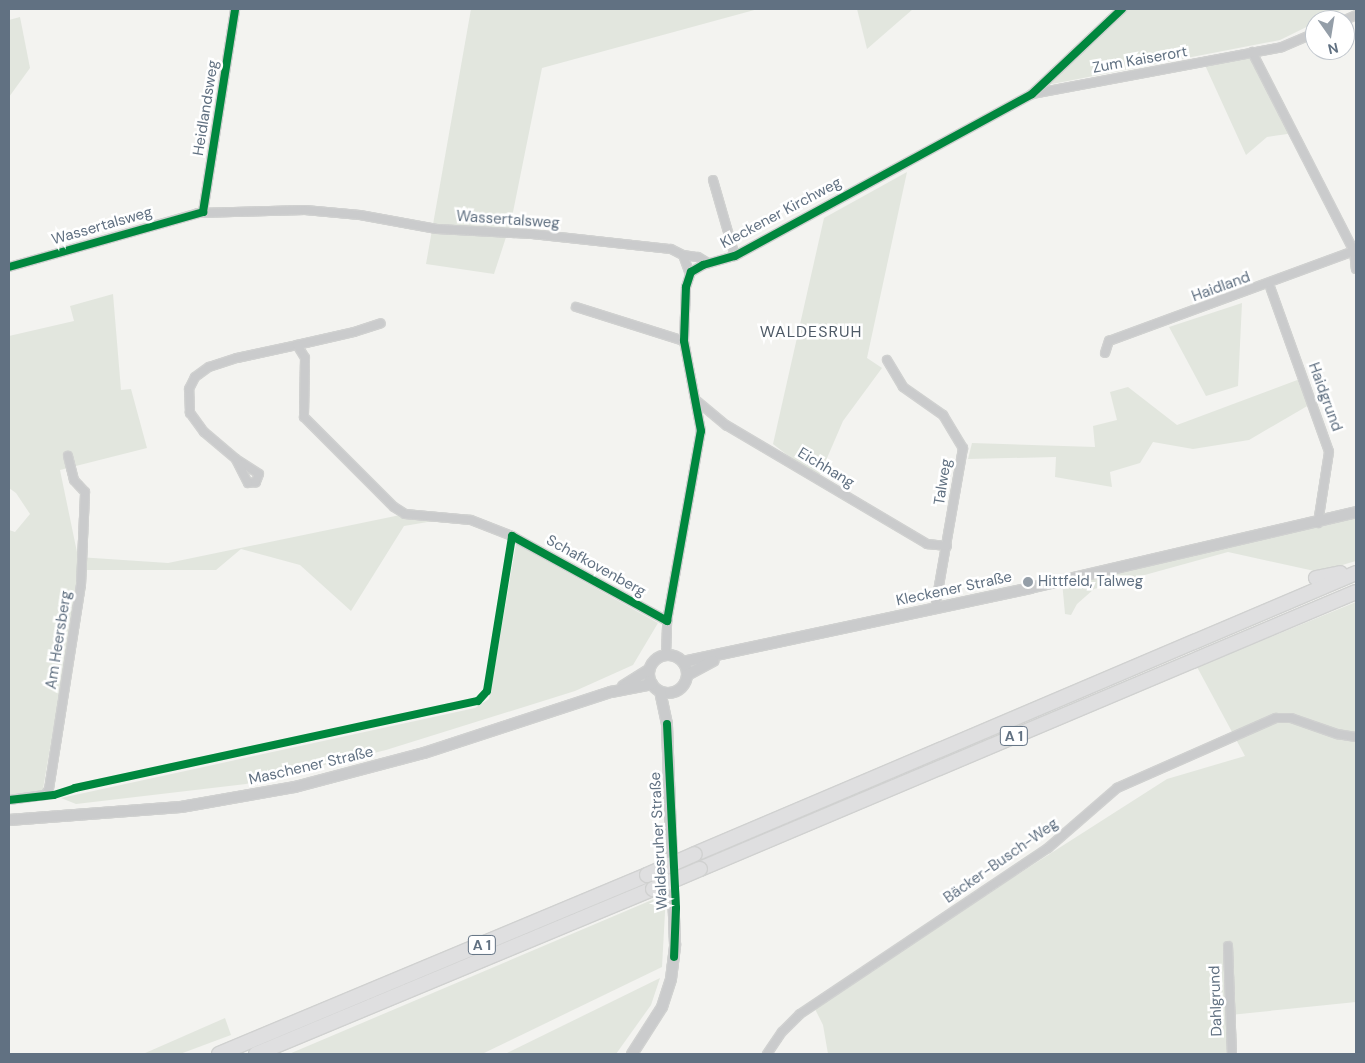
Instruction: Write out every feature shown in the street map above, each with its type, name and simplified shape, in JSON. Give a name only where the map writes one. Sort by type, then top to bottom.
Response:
[{"type":"highway","points":[[1316,578],[1356,572]]},
{"type":"highway","name":"A 1","points":[[218,1054],[695,854],[1356,572]]},
{"type":"highway","name":"A 1","points":[[256,1054],[653,889],[1356,592]]},
{"type":"highway","points":[[1028,712],[1061,687]]},
{"type":"street","name":"Heidlandsweg","points":[[203,212],[235,9]]},
{"type":"street","name":"Kleckener Kirchweg","points":[[690,274],[708,263],[734,256],[1032,94],[1122,9]]},
{"type":"street","name":"Zum Kaiserort","points":[[1032,94],[1282,47],[1305,37]]},
{"type":"street","points":[[1252,52],[1355,251],[1356,269]]},
{"type":"street","points":[[713,180],[734,256]]},
{"type":"street","name":"Wassertalsweg","points":[[9,267],[203,212],[328,212],[437,229],[532,234],[670,249],[683,255],[698,257],[708,263]]},
{"type":"street","name":"Haidland","points":[[1105,353],[1109,341],[1355,251]]},
{"type":"street","points":[[666,655],[667,621],[700,431],[697,401],[684,341],[690,274],[683,255]]},
{"type":"street","name":"Haidgrund","points":[[1269,284],[1330,452],[1318,523]]},
{"type":"street","points":[[576,307],[684,341]]},
{"type":"street","points":[[236,459],[204,432],[190,413],[189,389],[195,377],[208,367],[354,332],[381,323]]},
{"type":"street","name":"Schafkovenberg","points":[[297,345],[305,358],[304,417],[394,507],[405,514],[471,520],[512,536],[667,621]]},
{"type":"street","name":"Talweg","points":[[887,360],[903,387],[944,415],[963,448],[935,608]]},
{"type":"street","name":"Eichhang","points":[[697,401],[726,425],[927,544],[947,546]]},
{"type":"street","name":"Am Heersberg","points":[[9,800],[45,795],[48,789],[82,585],[85,492],[74,480],[68,456]]},
{"type":"street","name":"Kleckener Straße","points":[[683,662],[1318,523],[1356,512]]},
{"type":"street","name":"Kleckener Straße","points":[[687,675],[732,652]]},
{"type":"street","points":[[666,655],[683,662],[687,675],[683,686],[674,692],[660,692],[652,684],[649,670],[657,658],[666,655]]},
{"type":"street","name":"Maschener Straße","points":[[611,692],[649,670]]},
{"type":"street","name":"Maschener Straße","points":[[9,820],[181,807],[295,787],[424,753],[611,692],[652,684]]},
{"type":"street","name":"Waldesruher Straße","points":[[632,1054],[662,1007],[671,979],[676,944],[667,724],[660,692]]},
{"type":"street","name":"Waldesruher Straße","points":[[667,724],[674,692]]},
{"type":"street","name":"Bäcker-Busch-Weg","points":[[767,1054],[782,1032],[800,1014],[1048,848],[1117,788],[1276,718],[1291,718],[1337,734],[1356,737]]},
{"type":"street","name":"Dahlgrund","points":[[1228,946],[1232,1054]]},
{"type":"shaded area","points":[[471,9],[758,9],[542,68],[511,222],[494,274],[426,264]]},
{"type":"shaded area","points":[[857,9],[913,9],[867,49]]},
{"type":"shaded area","points":[[1121,9],[1343,9],[1305,10],[1305,28],[1280,40],[1047,85]]},
{"type":"shaded area","points":[[20,17],[30,68],[9,97],[9,20]]},
{"type":"shaded area","points":[[1252,52],[1294,133],[1267,137],[1246,155],[1204,63]]},
{"type":"shaded area","points":[[907,172],[867,358],[882,368],[843,421],[818,479],[773,444],[824,218]]},
{"type":"shaded area","points":[[113,294],[121,390],[131,389],[147,448],[60,470],[78,557],[168,563],[405,514],[439,517],[475,514],[404,526],[351,611],[300,565],[241,549],[216,570],[87,570],[79,580],[43,789],[38,794],[9,799],[9,530],[15,532],[30,514],[16,493],[9,488],[9,336],[74,321],[70,306]]},
{"type":"shaded area","points":[[1242,303],[1238,386],[1206,396],[1169,327]]},
{"type":"shaded area","points":[[1300,379],[1309,405],[1249,440],[1193,449],[1153,442],[1140,463],[1110,472],[1112,487],[1055,477],[1056,457],[968,459],[972,443],[1095,447],[1093,426],[1117,420],[1110,392],[1128,387],[1177,425]]},
{"type":"shaded area","points":[[1356,512],[1356,561],[1319,572],[1228,552],[1094,589],[1077,604],[1071,615],[1065,614],[1062,581]]},
{"type":"shaded area","points":[[516,544],[658,623],[633,665],[575,691],[386,750],[246,784],[76,804],[61,798],[475,708],[489,699]]},
{"type":"shaded area","points":[[1356,602],[1356,1002],[1230,1015],[1232,1054],[828,1054],[823,1025],[813,1005],[1167,779],[1245,756],[1197,667]]},
{"type":"shaded area","points":[[666,894],[662,967],[482,1054],[289,1054]]},
{"type":"shaded area","points":[[660,978],[651,1005],[616,1054],[505,1054]]},
{"type":"shaded area","points":[[225,1018],[231,1035],[180,1054],[143,1054]]},
{"type":"cycle path","points":[[9,267],[203,212],[235,9]]},
{"type":"cycle path","points":[[9,800],[54,795],[75,788],[478,701],[487,691],[512,536],[667,621],[701,431],[684,341],[686,287],[691,272],[703,265],[735,256],[1032,94],[1122,9]]},
{"type":"cycle path","points":[[667,724],[676,908],[674,957]]},
{"type":"place","name":"Hittfeld, Talweg","points":[[1028,582]]},
{"type":"district","name":"WALDESRUH","points":[[811,332]]}]
